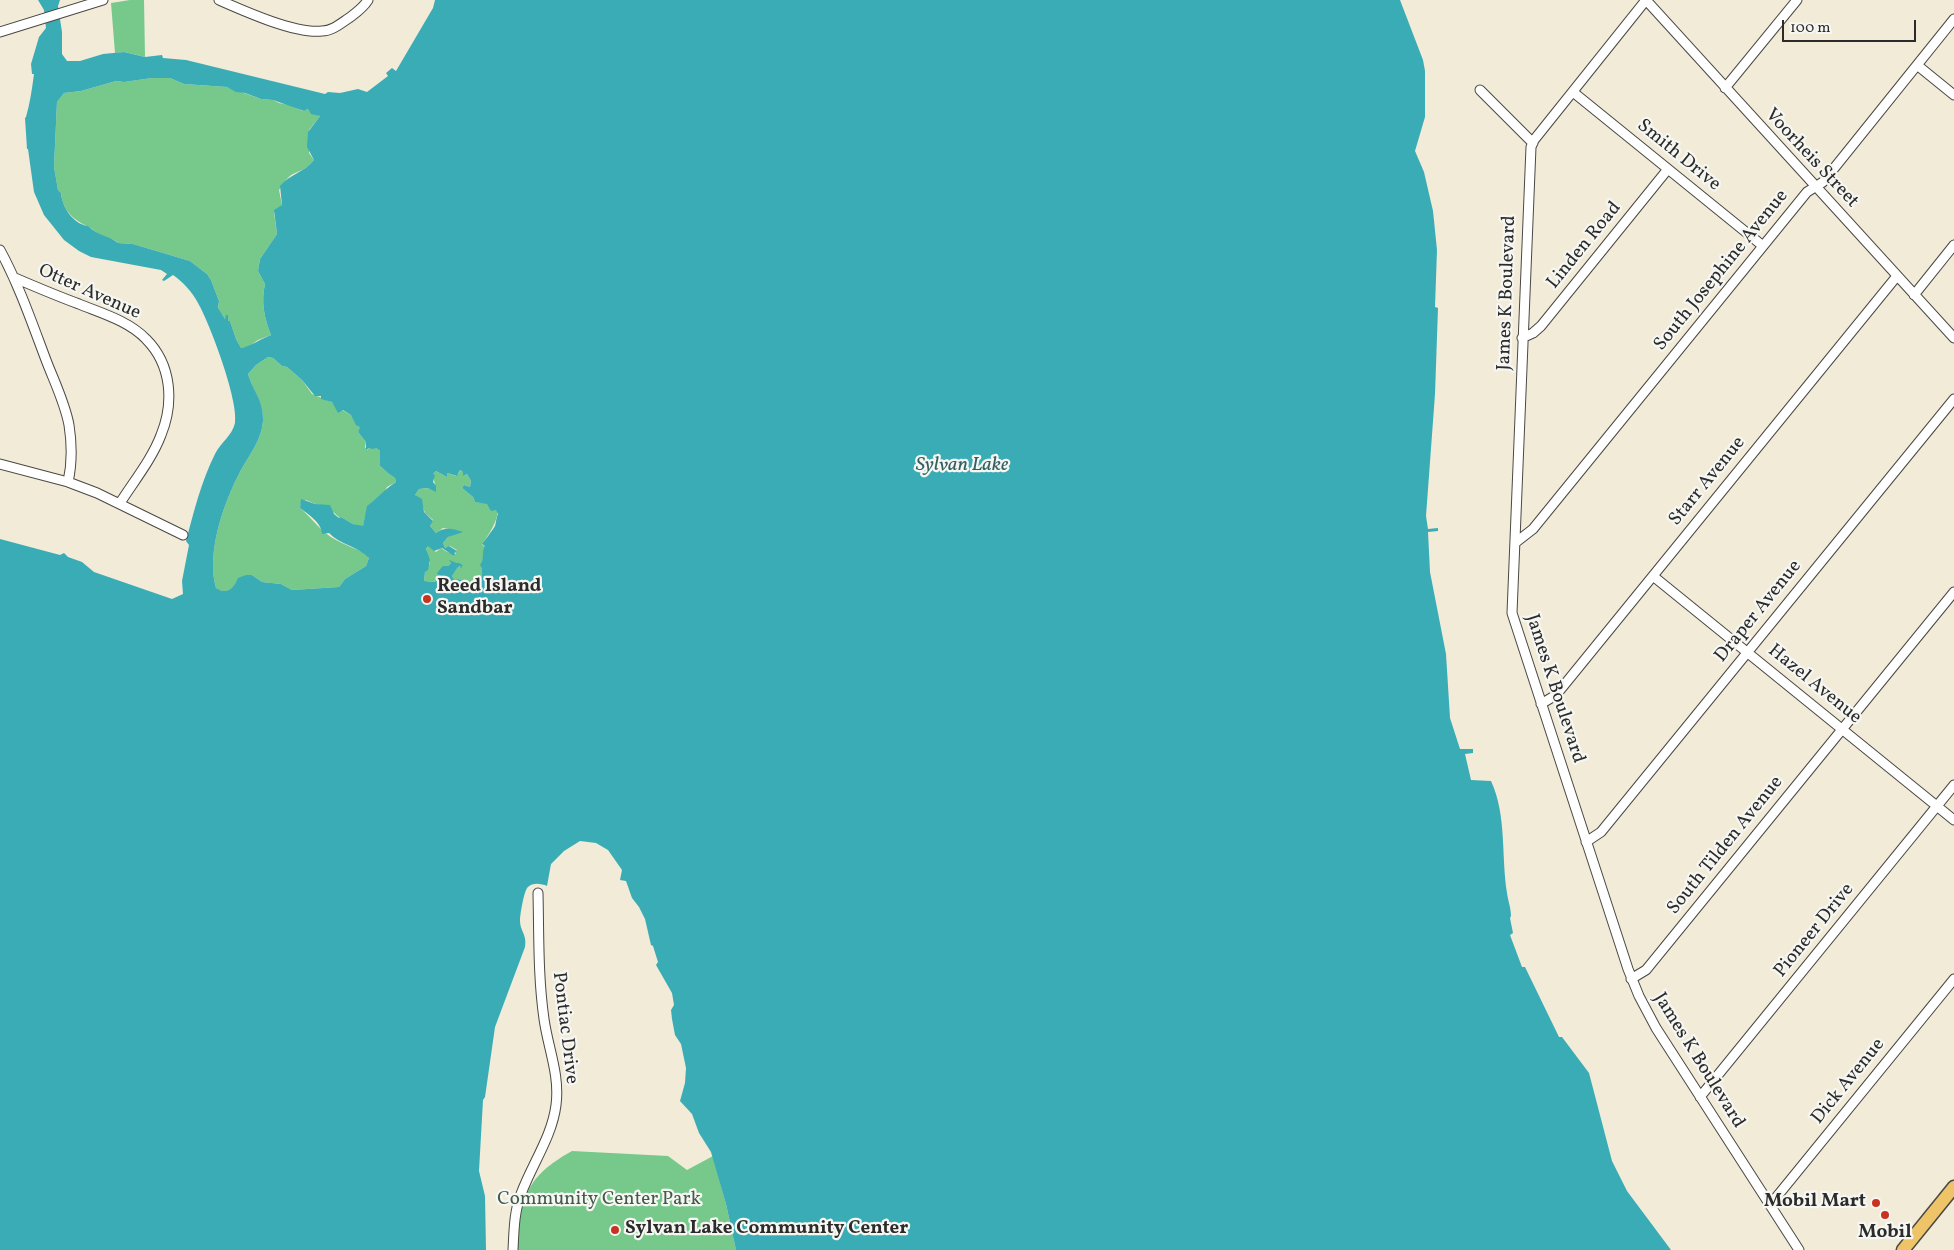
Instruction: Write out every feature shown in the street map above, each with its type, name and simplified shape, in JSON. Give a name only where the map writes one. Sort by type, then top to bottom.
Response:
[{"type":"highway","points":[[1904,1250],[1954,1187]]},
{"type":"street","points":[[0,32],[103,0]]},
{"type":"street","points":[[219,0],[272,21],[296,28],[321,32],[336,28],[364,7],[368,0]]},
{"type":"street","name":"Voorheis Street","points":[[1646,0],[1954,338]]},
{"type":"street","name":"James K Boulevard","points":[[1646,0],[1533,143],[1530,150],[1512,613],[1631,979],[1647,1013],[1799,1250]]},
{"type":"street","points":[[1725,88],[1797,0]]},
{"type":"street","name":"South Josephine Avenue","points":[[1514,543],[1532,529],[1763,246],[1808,192],[1822,182],[1954,19]]},
{"type":"street","points":[[1917,65],[1954,94]]},
{"type":"street","points":[[1480,90],[1533,143]]},
{"type":"street","name":"Smith Drive","points":[[1573,92],[1763,246]]},
{"type":"street","name":"Linden Road","points":[[1522,338],[1533,333],[1541,326],[1668,169]]},
{"type":"street","points":[[1914,295],[1954,245]]},
{"type":"street","name":"Otter Avenue","points":[[0,250],[15,278],[113,318],[146,338],[156,351],[170,386],[169,410],[161,435],[154,449],[120,503]]},
{"type":"street","name":"Starr Avenue","points":[[1542,704],[1556,695],[1897,276]]},
{"type":"street","points":[[15,278],[69,425],[71,469],[68,482]]},
{"type":"street","name":"Draper Avenue","points":[[1586,842],[1601,832],[1954,399]]},
{"type":"street","points":[[0,464],[68,482],[120,503],[183,535]]},
{"type":"street","name":"Hazel Avenue","points":[[1653,576],[1954,820]]},
{"type":"street","name":"South Tilden Avenue","points":[[1631,979],[1646,970],[1954,592]]},
{"type":"street","name":"Pioneer Drive","points":[[1700,1097],[1954,785]]},
{"type":"street","name":"Pontiac Drive","points":[[513,1250],[514,1226],[518,1203],[549,1131],[556,1099],[556,1071],[543,1012],[538,893]]},
{"type":"street","name":"Dick Avenue","points":[[1770,1205],[1954,979]]},
{"type":"green space","points":[[144,0],[145,57],[124,52],[115,53],[111,3]]},
{"type":"green space","points":[[152,78],[170,78],[184,84],[227,87],[261,99],[273,100],[289,105],[303,111],[309,109],[310,112],[320,116],[309,130],[309,153],[314,160],[307,167],[291,175],[279,190],[282,205],[274,213],[277,234],[260,259],[258,271],[265,284],[264,310],[271,335],[258,340],[248,347],[241,348],[230,321],[226,317],[225,319],[218,309],[219,301],[207,274],[190,261],[133,244],[118,243],[115,240],[103,237],[77,221],[69,213],[58,190],[54,167],[57,102],[64,93],[81,91],[116,81],[124,82]]},
{"type":"green space","points":[[268,357],[287,367],[302,380],[312,394],[332,402],[335,406],[351,415],[361,426],[358,432],[366,442],[365,447],[367,450],[369,448],[376,448],[380,451],[380,466],[395,478],[396,482],[387,487],[383,495],[374,501],[365,517],[363,527],[340,518],[326,506],[306,500],[301,503],[300,508],[326,533],[339,542],[366,553],[369,558],[366,566],[345,579],[339,587],[292,590],[281,584],[262,582],[252,575],[246,575],[228,590],[224,591],[216,588],[213,559],[218,528],[235,483],[255,446],[262,428],[262,408],[248,374],[256,365]]},
{"type":"green space","points":[[460,470],[463,472],[463,476],[467,474],[471,481],[470,487],[464,485],[462,488],[473,497],[475,502],[486,503],[498,511],[494,525],[482,545],[485,546],[482,576],[473,581],[454,579],[452,576],[456,568],[463,565],[450,561],[449,565],[436,574],[441,576],[441,579],[436,582],[424,581],[425,572],[430,563],[426,550],[428,545],[436,552],[441,548],[456,554],[457,550],[450,546],[445,548],[443,543],[448,537],[460,531],[443,528],[436,533],[430,526],[433,520],[425,513],[421,502],[415,495],[419,489],[429,488],[436,491],[433,474],[436,471],[447,477],[447,473],[456,476]]},
{"type":"green space","name":"Community Center Park","points":[[572,1151],[668,1156],[687,1170],[713,1156],[736,1250],[518,1250],[521,1217],[528,1191],[544,1170]]},
{"type":"water","name":"Sylvan Lake","points":[[38,0],[60,0],[58,6],[62,32],[62,54],[67,61],[80,61],[103,54],[124,52],[145,57],[162,55],[163,58],[186,60],[325,94],[328,92],[340,93],[358,89],[367,92],[388,76],[386,73],[392,68],[396,71],[433,8],[435,0],[1400,0],[1423,60],[1425,71],[1425,117],[1415,151],[1424,172],[1433,211],[1437,250],[1435,307],[1438,308],[1435,394],[1426,516],[1428,529],[1438,528],[1438,531],[1428,532],[1430,572],[1446,654],[1450,718],[1460,749],[1473,749],[1473,753],[1465,754],[1471,780],[1491,781],[1496,794],[1502,822],[1505,879],[1513,933],[1510,935],[1522,967],[1525,967],[1559,1037],[1562,1037],[1589,1073],[1612,1161],[1627,1191],[1671,1250],[736,1250],[726,1204],[711,1152],[699,1133],[692,1114],[680,1101],[685,1083],[686,1068],[681,1044],[675,1035],[672,1019],[671,1010],[674,1005],[672,993],[656,965],[658,962],[651,945],[645,919],[632,898],[626,881],[620,880],[622,870],[608,850],[596,843],[580,841],[564,851],[551,864],[547,886],[532,884],[528,887],[521,908],[520,921],[525,939],[525,947],[495,1027],[483,1100],[479,1171],[485,1196],[486,1250],[0,1250],[0,539],[60,555],[64,553],[68,557],[82,562],[94,572],[172,599],[183,594],[182,581],[189,545],[186,541],[198,497],[215,454],[231,432],[235,423],[233,398],[216,344],[196,299],[180,280],[173,275],[164,281],[162,280],[167,274],[161,270],[91,257],[64,240],[44,215],[34,192],[27,149],[25,118],[34,74],[32,74],[31,64],[39,37],[46,28],[44,10]],"holes":[[[152,78],[170,78],[184,84],[227,87],[236,92],[261,99],[273,100],[304,111],[308,109],[311,114],[320,116],[308,132],[307,147],[314,160],[280,186],[282,205],[274,210],[277,234],[260,259],[258,271],[265,284],[264,310],[271,335],[245,347],[241,348],[236,339],[230,321],[228,321],[228,315],[226,315],[225,319],[218,308],[219,301],[207,274],[190,261],[133,244],[118,243],[83,225],[69,214],[58,190],[54,167],[57,102],[64,93],[81,91],[116,81],[124,82]],[[268,357],[273,358],[302,380],[315,396],[321,396],[321,399],[332,402],[338,413],[343,410],[351,415],[356,425],[360,427],[358,432],[366,442],[366,450],[376,448],[380,451],[380,466],[395,478],[396,482],[367,506],[363,526],[353,524],[341,517],[339,518],[334,514],[330,505],[315,504],[301,499],[300,508],[320,526],[322,534],[329,533],[369,558],[366,566],[345,579],[339,587],[292,590],[281,584],[262,582],[252,575],[246,575],[238,578],[229,590],[223,591],[216,588],[213,559],[218,528],[235,483],[255,446],[262,428],[262,408],[248,374],[256,365]],[[460,470],[463,472],[463,476],[467,474],[471,481],[470,487],[464,485],[462,488],[473,497],[475,502],[487,504],[491,511],[496,510],[498,514],[495,526],[482,544],[485,546],[480,565],[482,576],[473,581],[454,579],[452,576],[457,568],[460,566],[461,568],[463,565],[449,560],[451,563],[448,566],[443,566],[436,574],[441,576],[441,579],[435,582],[424,581],[425,572],[428,570],[430,560],[426,549],[428,546],[434,551],[442,548],[454,556],[457,551],[449,546],[445,548],[443,543],[448,537],[463,532],[446,529],[436,533],[430,526],[433,521],[424,512],[422,499],[415,495],[419,489],[428,488],[436,492],[436,486],[433,482],[435,475],[433,474],[436,471],[447,477],[447,473],[457,476]]]},
{"type":"place","name":"Reed Island Sandbar","points":[[427,599]]},
{"type":"place","name":"Mobil Mart","points":[[1876,1203]]},
{"type":"place","name":"Mobil","points":[[1885,1215]]},
{"type":"place","name":"Sylvan Lake Community Center","points":[[615,1230]]}]
